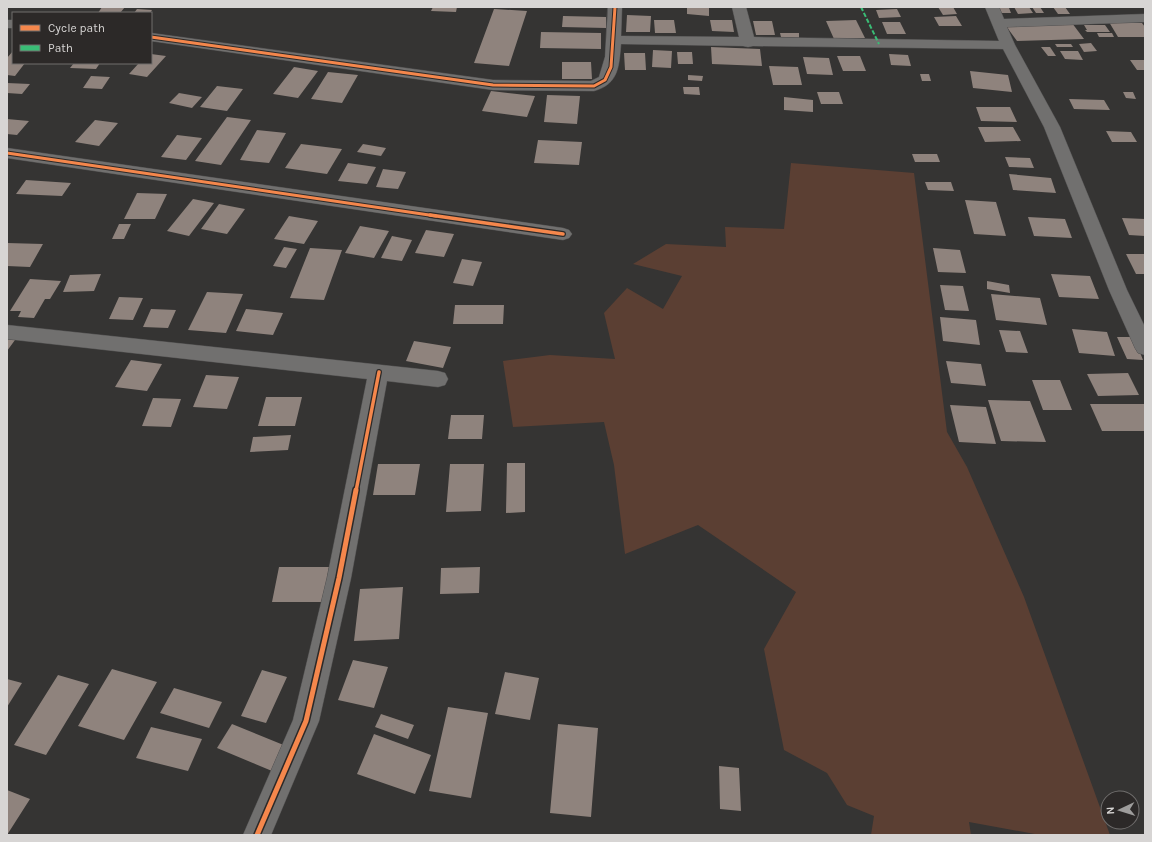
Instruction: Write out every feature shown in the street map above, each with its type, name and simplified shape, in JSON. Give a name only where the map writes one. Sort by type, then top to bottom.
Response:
[{"type":"street","points":[[152,37],[493,85],[594,86],[605,80],[610,73],[614,40],[615,7]]},
{"type":"street","points":[[740,7],[748,42]]},
{"type":"street","points":[[992,7],[1008,45],[1052,127],[1118,290],[1145,348]]},
{"type":"street","points":[[999,23],[1145,18]]},
{"type":"street","points":[[614,40],[1008,45]]},
{"type":"street","points":[[7,152],[563,234]]},
{"type":"street","points":[[7,332],[438,379]]},
{"type":"street","points":[[257,835],[306,721],[339,578],[379,372]]},
{"type":"shaded area","points":[[791,163],[914,173],[947,432],[967,467],[1024,597],[1100,807],[1100,830],[1108,830],[1110,835],[1040,835],[969,822],[971,835],[871,835],[874,816],[847,805],[827,773],[784,750],[764,649],[796,592],[698,525],[625,554],[614,465],[604,422],[513,427],[503,361],[550,355],[615,359],[604,313],[627,288],[663,309],[682,276],[633,264],[666,244],[726,247],[725,227],[784,229]]},
{"type":"building","points":[[102,7],[125,7],[121,12],[99,12]]},
{"type":"building","points":[[433,7],[457,7],[456,12],[431,11]]},
{"type":"building","points":[[687,7],[709,8],[709,16],[687,14]]},
{"type":"building","points":[[938,7],[953,7],[957,14],[943,15]]},
{"type":"building","points":[[1014,7],[1029,7],[1033,13],[1018,14]]},
{"type":"building","points":[[1032,7],[1040,7],[1044,13],[1036,13]]},
{"type":"building","points":[[1053,7],[1065,7],[1070,14],[1058,14]]},
{"type":"building","points":[[997,8],[1009,8],[1011,13],[1000,13]]},
{"type":"building","points":[[137,9],[152,10],[151,12],[135,12]]},
{"type":"building","points":[[494,9],[527,11],[509,66],[474,63]]},
{"type":"building","points":[[897,9],[901,17],[879,18],[876,10]]},
{"type":"building","points":[[627,15],[651,16],[650,32],[626,32]]},
{"type":"building","points":[[563,16],[606,17],[606,28],[562,27]]},
{"type":"building","points":[[956,16],[962,26],[939,26],[934,17]]},
{"type":"building","points":[[654,20],[674,20],[676,33],[655,33]]},
{"type":"building","points":[[710,20],[732,20],[734,32],[712,31]]},
{"type":"building","points":[[856,20],[865,38],[834,39],[826,21]]},
{"type":"building","points":[[753,21],[772,21],[775,35],[756,35]]},
{"type":"building","points":[[882,22],[900,22],[906,34],[887,34]]},
{"type":"building","points":[[1109,22],[1142,23],[1145,27],[1145,37],[1118,37]]},
{"type":"building","points":[[1072,23],[1084,39],[1017,41],[1006,26]]},
{"type":"building","points":[[1084,25],[1105,25],[1110,32],[1087,32]]},
{"type":"building","points":[[541,32],[601,33],[601,49],[540,48]]},
{"type":"building","points":[[780,33],[799,33],[799,38],[781,37]]},
{"type":"building","points":[[1097,33],[1112,33],[1114,37],[1099,37]]},
{"type":"building","points":[[1091,43],[1097,51],[1084,52],[1079,44]]},
{"type":"building","points":[[1055,44],[1071,44],[1073,47],[1057,47]]},
{"type":"building","points":[[711,47],[760,49],[762,66],[712,64]]},
{"type":"building","points":[[1041,47],[1050,47],[1056,56],[1048,56]]},
{"type":"building","points":[[653,50],[672,51],[671,68],[652,67]]},
{"type":"building","points":[[1060,51],[1078,51],[1083,60],[1065,59]]},
{"type":"building","points":[[12,52],[12,64],[24,64],[15,76],[7,75],[7,58]]},
{"type":"building","points":[[677,52],[692,52],[693,64],[678,64]]},
{"type":"building","points":[[624,53],[645,53],[646,70],[625,70]]},
{"type":"building","points":[[152,54],[166,56],[147,77],[129,74],[138,64],[152,64]]},
{"type":"building","points":[[889,54],[908,55],[911,66],[891,65]]},
{"type":"building","points":[[837,56],[860,56],[866,71],[843,71]]},
{"type":"building","points":[[803,57],[829,58],[833,75],[807,74]]},
{"type":"building","points":[[1130,60],[1145,60],[1145,70],[1137,70]]},
{"type":"building","points":[[562,62],[591,62],[592,79],[562,79]]},
{"type":"building","points":[[73,64],[99,64],[96,69],[70,68]]},
{"type":"building","points":[[769,66],[798,67],[802,85],[773,85]]},
{"type":"building","points":[[294,67],[318,71],[298,98],[273,94]]},
{"type":"building","points":[[970,71],[1008,75],[1012,92],[973,88]]},
{"type":"building","points":[[328,72],[358,75],[342,103],[311,99]]},
{"type":"building","points":[[920,74],[929,74],[931,81],[922,81]]},
{"type":"building","points":[[688,75],[703,76],[702,81],[688,80]]},
{"type":"building","points":[[91,76],[110,77],[102,89],[83,88]]},
{"type":"building","points":[[7,83],[30,84],[22,94],[7,93]]},
{"type":"building","points":[[217,86],[243,89],[227,111],[200,107]]},
{"type":"building","points":[[683,87],[699,87],[700,95],[684,94]]},
{"type":"building","points":[[491,91],[535,96],[527,117],[482,111]]},
{"type":"building","points":[[817,92],[839,92],[843,104],[821,104]]},
{"type":"building","points":[[1123,92],[1133,92],[1136,99],[1126,98]]},
{"type":"building","points":[[179,93],[202,97],[192,108],[169,103]]},
{"type":"building","points":[[547,95],[580,96],[577,124],[544,122]]},
{"type":"building","points":[[784,97],[813,100],[813,112],[784,110]]},
{"type":"building","points":[[1069,99],[1104,100],[1110,110],[1074,109]]},
{"type":"building","points":[[976,107],[1010,107],[1017,122],[981,121]]},
{"type":"building","points":[[227,117],[251,120],[221,165],[195,161]]},
{"type":"building","points":[[7,119],[29,121],[17,135],[7,134]]},
{"type":"building","points":[[95,120],[118,123],[99,146],[75,142]]},
{"type":"building","points":[[978,127],[1013,127],[1021,141],[985,142]]},
{"type":"building","points":[[257,130],[286,133],[269,163],[240,160]]},
{"type":"building","points":[[1106,131],[1131,132],[1137,142],[1112,142]]},
{"type":"building","points":[[177,135],[202,138],[186,160],[161,157]]},
{"type":"building","points":[[538,140],[582,142],[579,165],[534,163]]},
{"type":"building","points":[[301,144],[342,149],[327,174],[285,168]]},
{"type":"building","points":[[363,144],[386,148],[381,156],[357,152]]},
{"type":"building","points":[[912,154],[937,154],[940,162],[915,162]]},
{"type":"building","points":[[1005,157],[1030,158],[1034,168],[1009,167]]},
{"type":"building","points":[[348,163],[376,167],[367,184],[338,181]]},
{"type":"building","points":[[383,169],[406,172],[398,189],[376,187]]},
{"type":"building","points":[[1009,174],[1051,178],[1056,193],[1013,190]]},
{"type":"building","points":[[26,180],[71,183],[62,196],[16,194]]},
{"type":"building","points":[[925,182],[951,182],[954,191],[928,190]]},
{"type":"building","points":[[137,193],[167,194],[155,219],[124,219]]},
{"type":"building","points":[[193,199],[214,203],[189,236],[167,231]]},
{"type":"building","points":[[965,200],[996,202],[1006,236],[974,234]]},
{"type":"building","points":[[219,204],[245,209],[227,234],[201,229]]},
{"type":"building","points":[[289,216],[318,221],[304,244],[274,239]]},
{"type":"building","points":[[1028,217],[1065,219],[1072,238],[1034,236]]},
{"type":"building","points":[[1122,218],[1145,219],[1145,236],[1129,235]]},
{"type":"building","points":[[119,224],[131,224],[124,239],[112,239]]},
{"type":"building","points":[[360,226],[389,231],[374,258],[345,253]]},
{"type":"building","points":[[426,230],[454,234],[444,257],[415,253]]},
{"type":"building","points":[[392,236],[412,240],[402,261],[381,258]]},
{"type":"building","points":[[7,243],[43,244],[30,267],[7,266]]},
{"type":"building","points":[[284,247],[297,249],[286,268],[273,266]]},
{"type":"building","points":[[310,248],[342,250],[324,300],[290,298]]},
{"type":"building","points":[[933,248],[960,250],[966,273],[938,272]]},
{"type":"building","points":[[1126,254],[1145,254],[1145,274],[1136,274]]},
{"type":"building","points":[[462,259],[482,262],[473,286],[453,283]]},
{"type":"building","points":[[101,274],[94,291],[63,292],[70,275]]},
{"type":"building","points":[[1051,274],[1090,276],[1099,299],[1059,297]]},
{"type":"building","points":[[30,279],[61,281],[50,299],[45,299],[34,318],[18,317],[21,311],[10,311]]},
{"type":"building","points":[[987,281],[1009,285],[1010,293],[987,289]]},
{"type":"building","points":[[940,285],[963,286],[969,311],[945,310]]},
{"type":"building","points":[[207,292],[243,294],[226,333],[188,330]]},
{"type":"building","points":[[991,294],[1040,298],[1047,325],[996,320]]},
{"type":"building","points":[[119,297],[143,298],[133,320],[109,319]]},
{"type":"building","points":[[455,305],[504,305],[503,324],[453,324]]},
{"type":"building","points":[[151,309],[176,310],[168,328],[143,327]]},
{"type":"building","points":[[246,309],[283,313],[273,335],[236,331]]},
{"type":"building","points":[[940,317],[976,320],[980,345],[943,341]]},
{"type":"building","points":[[1072,329],[1107,332],[1115,356],[1079,353]]},
{"type":"building","points":[[999,330],[1020,331],[1028,353],[1006,352]]},
{"type":"building","points":[[1117,337],[1134,337],[1143,360],[1127,359]]},
{"type":"building","points":[[7,339],[15,340],[7,351]]},
{"type":"building","points":[[414,341],[451,347],[443,368],[406,361]]},
{"type":"building","points":[[131,360],[162,364],[147,391],[115,387]]},
{"type":"building","points":[[946,361],[981,364],[986,386],[951,383]]},
{"type":"building","points":[[1128,373],[1139,395],[1098,396],[1087,374]]},
{"type":"building","points":[[206,375],[239,377],[227,409],[193,407]]},
{"type":"building","points":[[1032,380],[1060,380],[1072,410],[1043,410]]},
{"type":"building","points":[[266,397],[302,397],[295,426],[258,426]]},
{"type":"building","points":[[153,398],[181,399],[171,427],[142,426]]},
{"type":"building","points":[[988,400],[1030,401],[1046,442],[1001,441]]},
{"type":"building","points":[[1090,404],[1145,404],[1145,431],[1102,431]]},
{"type":"building","points":[[950,405],[986,407],[996,444],[959,442]]},
{"type":"building","points":[[451,415],[484,415],[482,439],[448,439]]},
{"type":"building","points":[[291,435],[288,450],[250,452],[253,437]]},
{"type":"building","points":[[507,463],[525,463],[525,512],[506,513]]},
{"type":"building","points":[[378,464],[420,464],[415,495],[373,495]]},
{"type":"building","points":[[450,464],[484,464],[481,511],[446,512]]},
{"type":"building","points":[[279,567],[329,567],[323,602],[272,602]]},
{"type":"building","points":[[480,567],[479,593],[440,594],[441,568]]},
{"type":"building","points":[[403,587],[399,639],[354,641],[360,589]]},
{"type":"building","points":[[353,660],[388,667],[374,708],[338,700]]},
{"type":"building","points":[[112,669],[157,682],[124,740],[78,726]]},
{"type":"building","points":[[262,670],[287,677],[266,723],[241,716]]},
{"type":"building","points":[[505,672],[539,678],[530,720],[495,714]]},
{"type":"building","points":[[58,675],[89,684],[46,755],[14,745]]},
{"type":"building","points":[[7,679],[22,683],[7,707]]},
{"type":"building","points":[[174,688],[222,702],[209,728],[160,713]]},
{"type":"building","points":[[448,707],[488,713],[471,798],[429,791]]},
{"type":"building","points":[[381,714],[414,725],[408,739],[375,727]]},
{"type":"building","points":[[232,724],[286,746],[272,771],[217,748]]},
{"type":"building","points":[[558,724],[598,728],[591,817],[550,813]]},
{"type":"building","points":[[151,727],[202,739],[188,771],[136,758]]},
{"type":"building","points":[[374,734],[431,755],[415,794],[357,774]]},
{"type":"building","points":[[719,766],[739,768],[741,811],[720,809]]},
{"type":"building","points":[[7,790],[30,799],[7,835]]},
{"type":"marked path","points":[[861,7],[879,44]]},
{"type":"cycle path","points":[[152,37],[493,85],[594,86],[605,80],[611,67],[615,7]]},
{"type":"cycle path","points":[[7,153],[563,234]]},
{"type":"cycle path","points":[[257,835],[306,721],[339,578],[379,372]]}]
